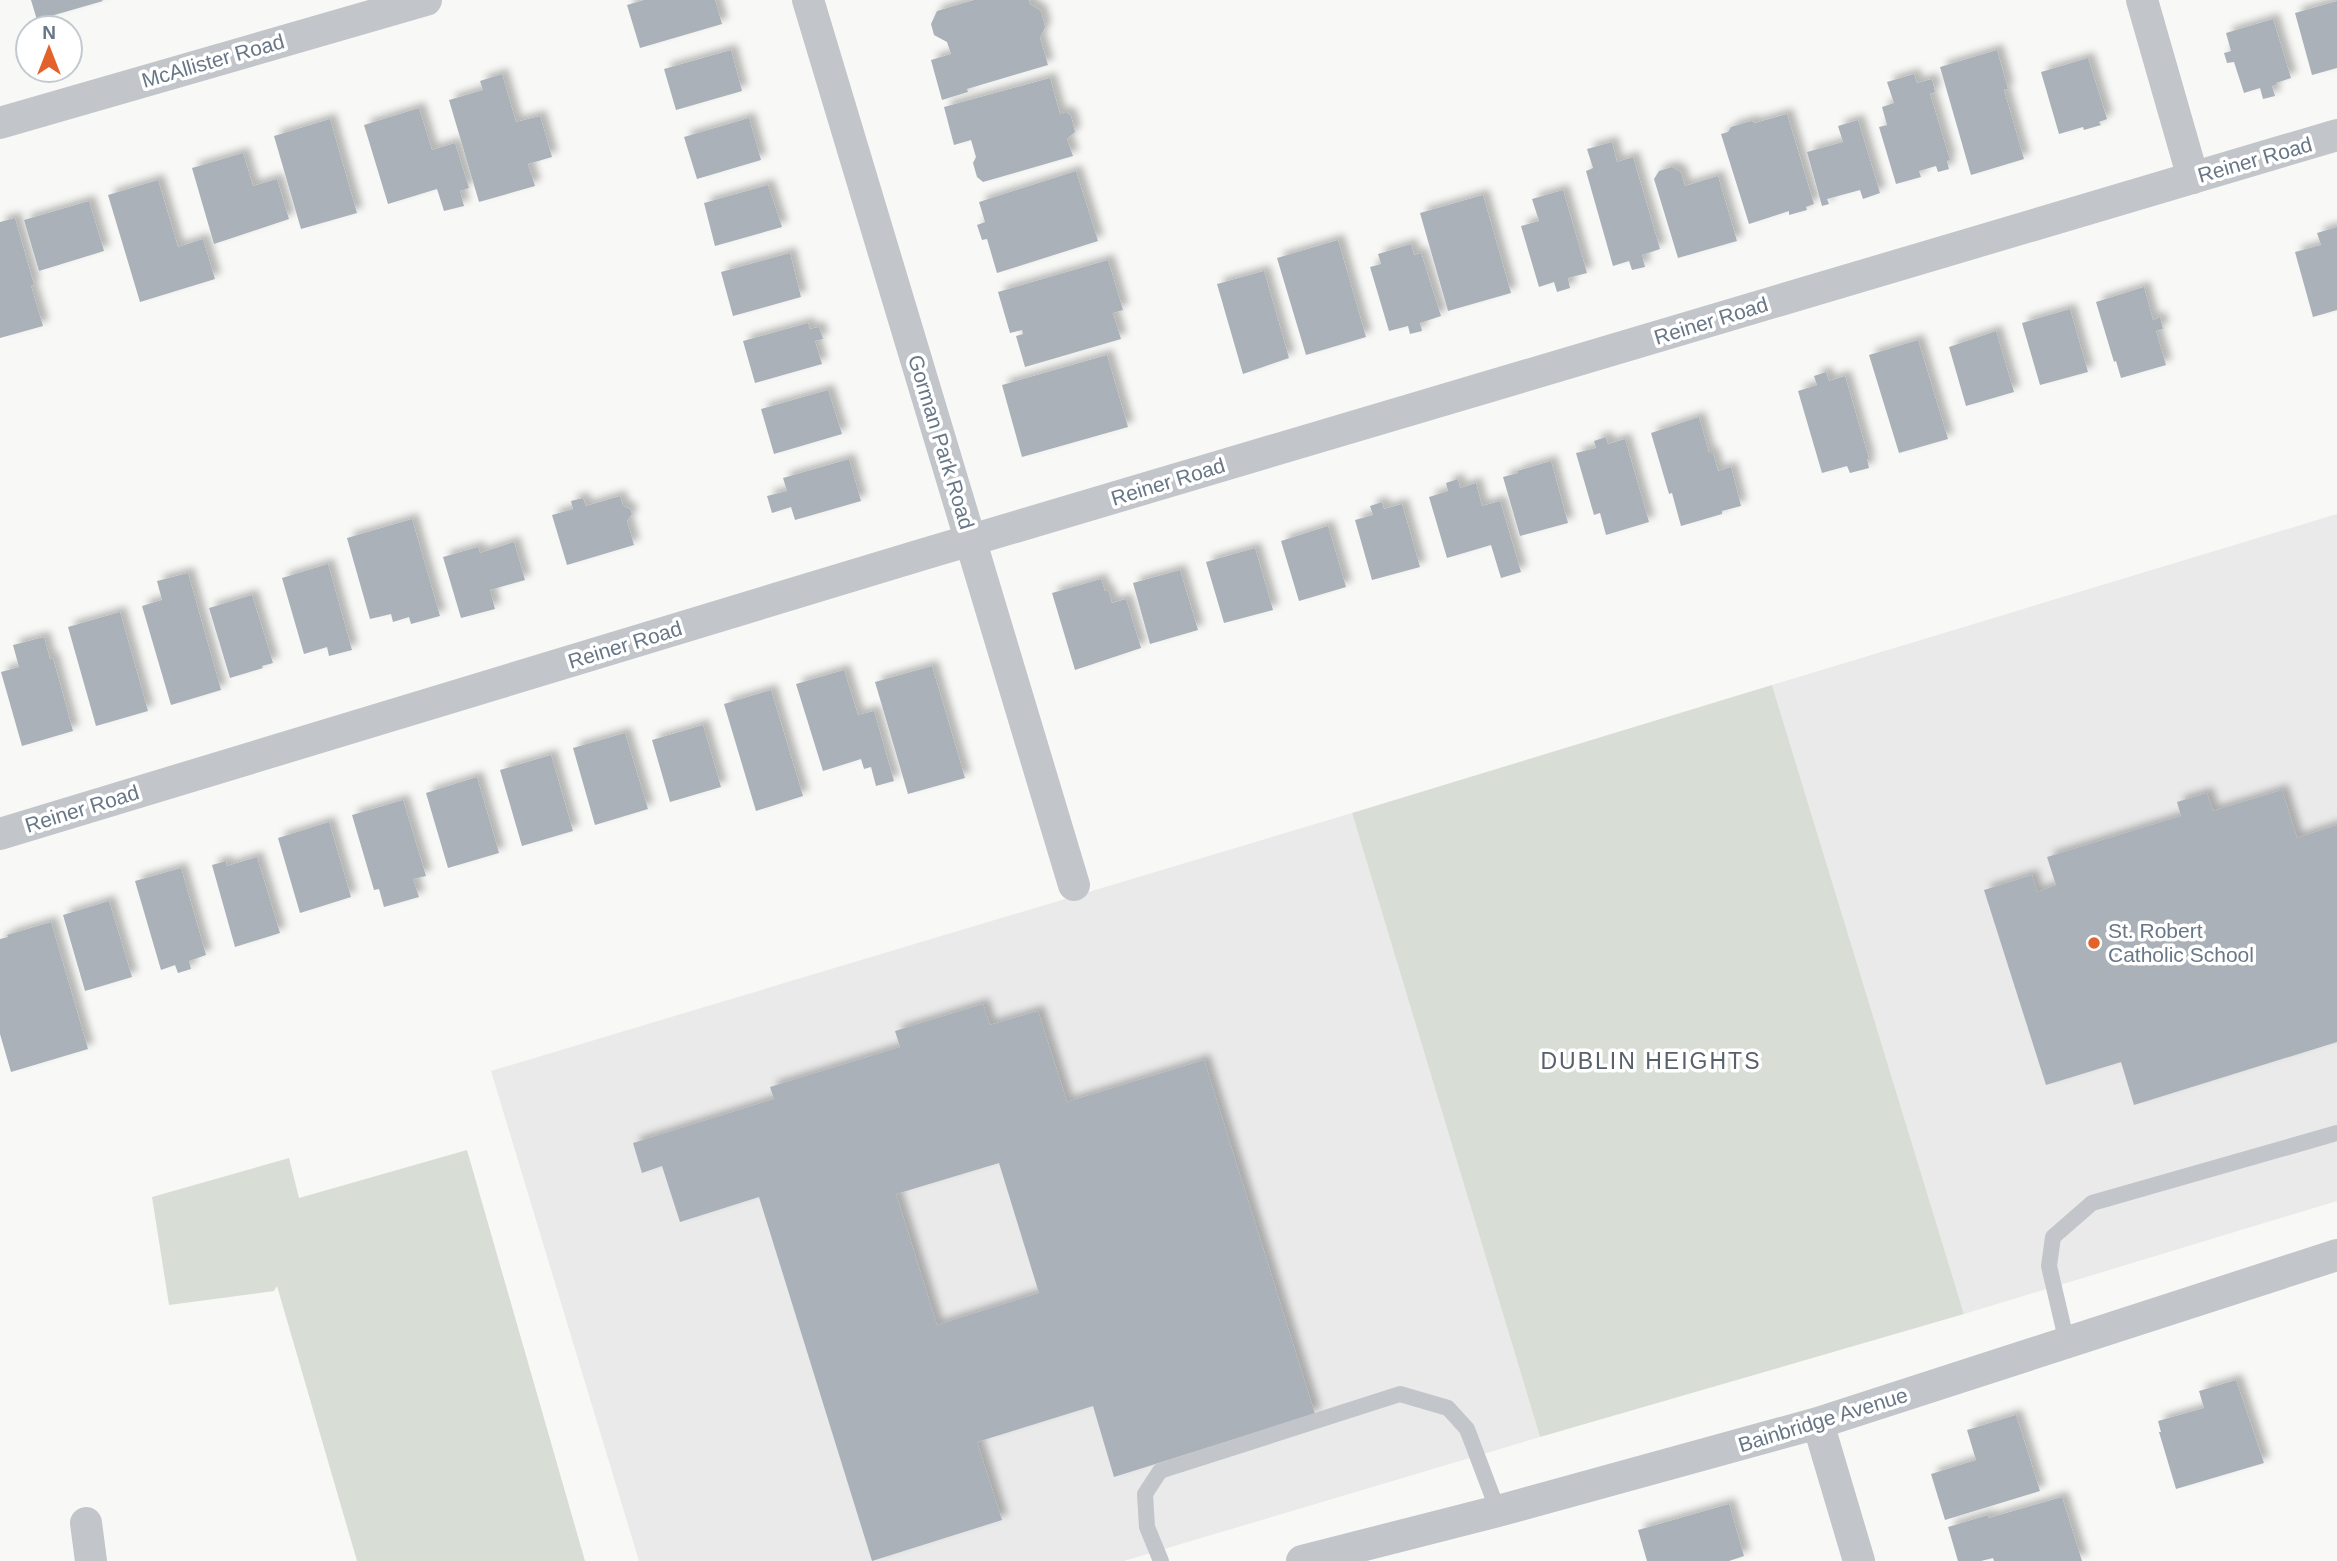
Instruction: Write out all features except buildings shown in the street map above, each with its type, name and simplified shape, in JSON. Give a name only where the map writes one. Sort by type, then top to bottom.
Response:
[{"type":"street","name":"McAllister Road","points":[[0,123],[426,0]]},
{"type":"street","name":"Gorman Park Road","points":[[808,0],[1074,885]]},
{"type":"street","points":[[2142,0],[2193,178]]},
{"type":"street","name":"Reiner Road","points":[[0,834],[970,540],[2337,135]]},
{"type":"street","name":"Bainbridge Avenue","points":[[1301,1561],[1498,1511],[1818,1423],[2337,1255]]},
{"type":"street","points":[[1818,1423],[1859,1561]]},
{"type":"street","points":[[86,1523],[91,1561]]},
{"type":"lane","points":[[2067,1343],[2049,1266],[2053,1237],[2092,1203],[2337,1133]]},
{"type":"lane","points":[[1161,1561],[1147,1527],[1145,1494],[1160,1471],[1399,1394],[1448,1408],[1467,1429],[1498,1511]]},
{"type":"shaded area","name":"St. Robert Catholic School","points":[[2337,514],[2337,1201],[1964,1314],[1772,685]]},
{"type":"shaded area","points":[[1772,685],[1964,1314],[1540,1437],[1352,813]]},
{"type":"shaded area","points":[[1352,813],[1540,1437],[1124,1561],[639,1561],[491,1071]]},
{"type":"shaded area","points":[[467,1150],[585,1561],[357,1561],[277,1286],[274,1291],[169,1305],[152,1197],[289,1158],[299,1198]]},
{"type":"place","name":"St. Robert Catholic School","points":[[2094,943]]},
{"type":"district","name":"DUBLIN HEIGHTS","points":[[1651,1061]]}]
